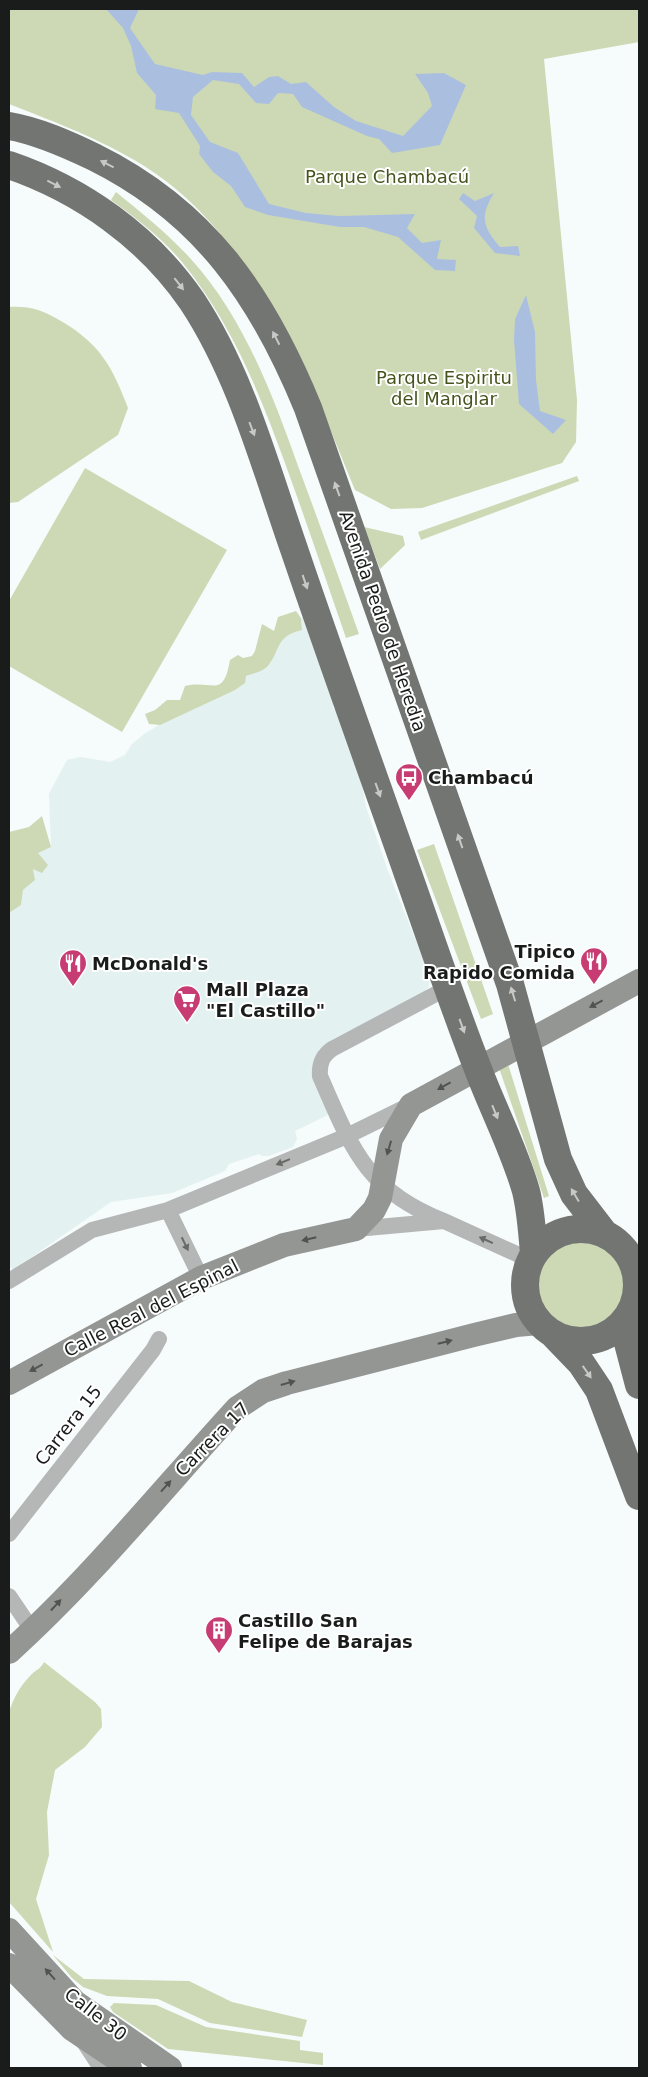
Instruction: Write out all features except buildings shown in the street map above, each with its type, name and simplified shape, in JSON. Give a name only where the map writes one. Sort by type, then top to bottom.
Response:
[{"type":"highway","name":"Avenida Pedro de Heredia","points":[[9,126],[44,136],[83,152],[113,167],[162,199],[196,228],[224,257],[251,293],[269,323],[291,366],[308,408],[496,944],[527,1041],[565,1178],[582,1207],[604,1233]]},
{"type":"highway","points":[[9,165],[36,174],[84,199],[118,224],[150,251],[179,282],[211,334],[242,401],[257,441],[336,673],[477,1067],[526,1193],[532,1256]]},
{"type":"highway","points":[[639,1385],[632,1311],[638,1289],[633,1264],[619,1243],[604,1233],[591,1229],[564,1231],[543,1243],[532,1256],[525,1276],[525,1293],[530,1309],[581,1363],[599,1390],[639,1496]]},
{"type":"highway","points":[[547,1329],[573,1341],[593,1341],[604,1337],[632,1311]]},
{"type":"main road","points":[[356,1229],[374,1210],[384,1186],[384,1168],[391,1139],[411,1104],[639,981]]},
{"type":"main road","name":"Calle Real del Espinal","points":[[9,1383],[201,1278],[284,1245],[356,1229]]},
{"type":"main road","name":"Carrera 17","points":[[9,1652],[32,1630],[237,1408],[263,1391],[287,1383],[516,1325],[547,1329]]},
{"type":"main road","name":"Calle 30","points":[[9,1930],[67,2010],[78,2034],[130,2068]]},
{"type":"main road","name":"Calle 30","points":[[9,1965],[67,2010],[170,2068]]},
{"type":"street","name":"Calle Real del Espinal","points":[[449,987],[325,1053],[319,1068],[320,1076],[347,1136],[362,1163],[384,1186],[406,1203],[444,1221],[532,1256]]},
{"type":"street","points":[[9,1280],[92,1230],[168,1210],[347,1136],[411,1104]]},
{"type":"street","points":[[168,1210],[201,1278]]},
{"type":"street","name":"Calle Real del Espinal","points":[[356,1229],[444,1221]]},
{"type":"street","name":"Carrera 15","points":[[9,1534],[154,1350],[158,1339]]},
{"type":"street","points":[[9,1596],[32,1630]]},
{"type":"street","points":[[78,2034],[101,2068]]},
{"type":"shaded area","name":"Mall Plaza \"El Castillo\"","points":[[313,615],[334,683],[333,708],[342,716],[359,768],[366,807],[388,871],[430,976],[429,986],[423,994],[333,1039],[319,1050],[330,1114],[295,1131],[297,1139],[293,1147],[269,1156],[259,1154],[229,1164],[225,1171],[172,1193],[111,1202],[13,1270],[9,1265],[9,913],[21,905],[23,890],[35,880],[33,869],[37,853],[51,847],[49,794],[67,760],[81,757],[110,762],[125,755],[132,744],[144,734],[169,719],[206,702],[246,676],[267,668],[284,638],[290,633],[302,630],[301,618]]},
{"type":"green space","name":"Parque Chambacú","points":[[9,9],[639,9],[639,42],[544,59],[577,400],[576,442],[562,463],[422,508],[391,509],[355,490],[323,411],[286,334],[242,261],[215,228],[185,197],[166,181],[124,154],[79,132],[9,104]]},
{"type":"green space","points":[[116,192],[190,258],[226,305],[241,330],[278,411],[359,634],[346,638],[275,436],[254,384],[229,333],[215,309],[182,262],[149,229],[111,200]]},
{"type":"green space","points":[[9,307],[23,307],[42,311],[86,338],[110,368],[128,408],[118,435],[18,502],[9,503]]},
{"type":"green space","points":[[85,468],[227,550],[122,732],[9,666],[9,601]]},
{"type":"green space","points":[[577,476],[579,481],[421,540],[418,532]]},
{"type":"green space","points":[[364,527],[403,536],[405,545],[380,569]]},
{"type":"green space","points":[[296,611],[301,618],[302,630],[283,640],[266,668],[246,676],[245,683],[235,690],[160,725],[149,724],[145,714],[155,710],[167,700],[180,700],[185,686],[220,684],[224,680],[230,660],[238,655],[243,658],[252,656],[262,624],[274,631],[278,617]]},
{"type":"green space","points":[[42,816],[51,847],[38,853],[48,865],[42,873],[33,869],[35,880],[23,890],[21,905],[9,913],[9,832],[29,827]]},
{"type":"green space","points":[[434,844],[493,1014],[481,1019],[417,850]]},
{"type":"green space","points":[[508,1064],[549,1196],[544,1198],[499,1068]]},
{"type":"green space","points":[[580,1242],[597,1245],[612,1255],[622,1270],[625,1287],[622,1304],[612,1319],[597,1329],[580,1332],[563,1329],[548,1319],[538,1304],[535,1287],[538,1270],[548,1255],[563,1245]]},
{"type":"green space","points":[[44,1662],[95,1702],[101,1709],[102,1727],[85,1747],[55,1770],[47,1812],[49,1855],[36,1899],[53,1952],[9,1902],[9,1712],[20,1688]]},
{"type":"green space","points":[[53,1955],[84,1979],[189,1981],[232,2002],[307,2020],[302,2037],[210,2023],[158,1999],[107,1996],[83,1987],[72,1978]]},
{"type":"green space","points":[[114,2003],[156,2005],[206,2027],[300,2041],[300,2050],[323,2053],[323,2065],[168,2049],[113,2012],[110,2007]]},
{"type":"water","points":[[106,9],[139,9],[130,28],[155,64],[203,75],[212,72],[242,73],[254,87],[269,77],[278,76],[291,84],[306,82],[334,107],[356,121],[403,136],[432,106],[428,93],[415,74],[444,73],[466,85],[440,145],[392,153],[379,139],[367,136],[302,107],[293,94],[278,93],[269,104],[256,103],[239,84],[213,80],[193,97],[191,115],[210,142],[238,153],[269,204],[306,213],[339,216],[415,214],[407,228],[422,243],[441,240],[437,259],[456,260],[455,271],[435,270],[398,237],[364,227],[340,227],[268,215],[245,207],[231,186],[213,172],[199,154],[200,146],[179,113],[155,109],[156,95],[137,73],[131,46],[123,28]]},
{"type":"water","points":[[463,193],[475,201],[494,193],[485,215],[486,227],[500,247],[518,246],[520,256],[495,253],[474,228],[477,216],[459,199]]},
{"type":"water","points":[[526,295],[535,332],[536,380],[540,411],[566,420],[553,434],[519,404],[514,340],[515,319]]},
{"type":"place","name":"Chambacú","points":[[409,801]]},
{"type":"place","name":"Tipico Rapido Comida","points":[[594,985]]},
{"type":"place","name":"McDonald's","points":[[73,987]]},
{"type":"place","name":"Mall Plaza \"El Castillo\"","points":[[187,1023]]},
{"type":"place","name":"Castillo San Felipe de Barajas","points":[[219,1654]]},
{"type":"park label","name":"Parque Espiritu del Manglar","points":[[444,387]]}]
